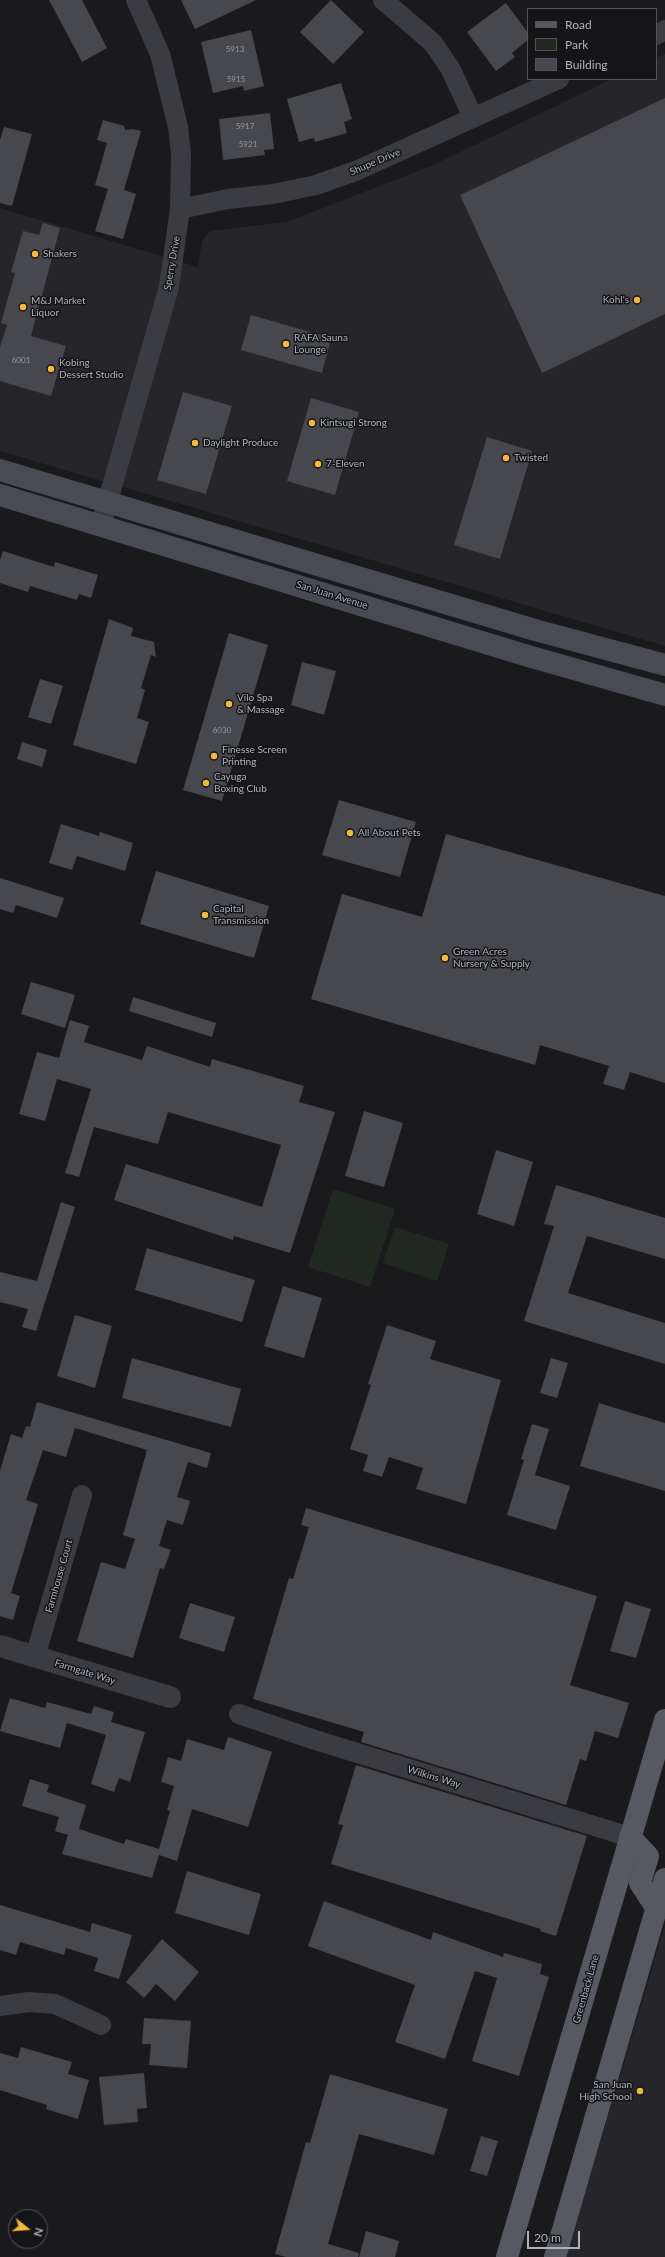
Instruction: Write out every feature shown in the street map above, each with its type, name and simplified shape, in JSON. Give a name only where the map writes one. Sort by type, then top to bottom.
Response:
[{"type":"main road","points":[[0,470],[535,630],[665,665]]},
{"type":"main road","name":"San Juan Avenue","points":[[0,495],[528,656],[665,695]]},
{"type":"main road","points":[[347,574],[367,594],[417,610],[422,623],[456,621],[519,638],[535,630]]},
{"type":"main road","name":"Greenback Lane","points":[[507,2257],[665,1720]]},
{"type":"main road","points":[[630,1836],[648,1856],[640,1884],[657,1909]]},
{"type":"main road","points":[[554,2257],[665,1880]]},
{"type":"street","name":"Sperry Drive","points":[[101,525],[169,287],[180,209],[181,154],[178,127],[160,54],[136,0]]},
{"type":"street","points":[[383,0],[433,43],[450,68],[474,117]]},
{"type":"street","name":"Shupe Drive","points":[[180,209],[228,200],[273,194],[316,185],[358,170],[557,80]]},
{"type":"street","name":"Farmhouse Court","points":[[35,1657],[82,1495]]},
{"type":"street","name":"Farmgate Way","points":[[0,1646],[170,1697]]},
{"type":"street","name":"Wilkins Way","points":[[239,1714],[312,1739],[630,1836]]},
{"type":"street","points":[[0,2006],[29,2002],[55,2004],[100,2024]]},
{"type":"shaded area","points":[[665,54],[665,646],[0,451],[0,208],[198,267],[202,241],[210,231],[287,222],[431,166],[610,80],[657,80],[657,58]]},
{"type":"shaded area","name":"San Juan High School","points":[[665,1925],[665,2257],[566,2257]]},
{"type":"green space","points":[[333,1189],[395,1209],[370,1287],[308,1267]]},
{"type":"green space","points":[[395,1227],[449,1244],[437,1281],[383,1263]]},
{"type":"building","points":[[49,0],[82,0],[107,48],[82,62]]},
{"type":"building","points":[[181,0],[256,0],[195,29]]},
{"type":"building","points":[[331,0],[364,32],[333,64],[300,32]]},
{"type":"building","points":[[506,3],[527,32],[527,41],[512,53],[515,57],[496,71],[467,32]]},
{"type":"building","points":[[251,30],[264,86],[244,91],[243,86],[213,93],[201,42]]},
{"type":"building","points":[[341,83],[352,119],[344,122],[347,133],[315,142],[314,138],[299,142],[287,99]]},
{"type":"building","points":[[665,98],[665,314],[542,373],[460,195]]},
{"type":"building","points":[[270,113],[274,149],[264,150],[265,155],[223,160],[219,119]]},
{"type":"building","points":[[103,120],[124,126],[125,130],[133,129],[141,131],[124,190],[136,194],[123,239],[95,231],[108,189],[95,185],[107,143],[97,140]]},
{"type":"building","points":[[4,127],[32,134],[12,206],[0,203],[0,140]]},
{"type":"building","points":[[43,223],[60,228],[31,336],[66,346],[51,396],[0,381],[0,347],[7,325],[1,323],[15,273],[11,272],[23,231],[39,235]]},
{"type":"building","name":"RAFA Sauna Lounge","points":[[251,315],[331,338],[322,373],[241,350]]},
{"type":"building","name":"Daylight Produce","points":[[183,392],[232,406],[206,494],[157,480]]},
{"type":"building","points":[[311,398],[359,412],[335,495],[287,481]]},
{"type":"building","points":[[487,437],[532,451],[500,559],[454,545]]},
{"type":"building","points":[[3,551],[54,567],[55,562],[98,575],[91,598],[79,594],[77,600],[30,586],[28,592],[0,583],[0,560]]},
{"type":"building","points":[[109,619],[133,628],[131,636],[154,642],[156,657],[151,655],[141,688],[145,690],[137,718],[149,722],[136,764],[73,745]]},
{"type":"building","points":[[229,633],[268,645],[222,801],[183,790]]},
{"type":"building","points":[[302,662],[336,671],[324,715],[291,705]]},
{"type":"building","points":[[40,679],[63,686],[51,724],[28,717]]},
{"type":"building","points":[[22,742],[47,750],[42,767],[17,759]]},
{"type":"building","points":[[339,800],[416,822],[400,877],[322,855]]},
{"type":"building","points":[[61,824],[99,836],[100,832],[133,843],[125,871],[77,856],[72,870],[49,863]]},
{"type":"building","name":"Green Acres Nursery & Supply","points":[[446,834],[665,896],[665,1083],[630,1072],[624,1090],[603,1084],[609,1066],[540,1045],[535,1065],[311,999],[342,894],[422,917]]},
{"type":"building","name":"Capital Transmission","points":[[156,871],[269,906],[254,958],[140,924]]},
{"type":"building","points":[[0,878],[64,898],[57,918],[16,905],[13,913],[0,909]]},
{"type":"building","points":[[31,982],[75,995],[65,1028],[21,1014]]},
{"type":"building","points":[[133,997],[216,1023],[212,1037],[129,1011]]},
{"type":"building","points":[[70,1020],[89,1026],[84,1042],[142,1060],[147,1046],[210,1067],[212,1059],[304,1086],[299,1102],[335,1112],[290,1253],[234,1236],[233,1240],[114,1200],[126,1164],[262,1207],[281,1145],[168,1112],[158,1144],[94,1127],[79,1177],[65,1173],[91,1089],[57,1079],[45,1121],[19,1114],[37,1052],[59,1058]]},
{"type":"building","points":[[364,1111],[403,1123],[384,1187],[345,1176]]},
{"type":"building","points":[[496,1150],[533,1162],[514,1226],[477,1214]]},
{"type":"building","points":[[556,1185],[665,1218],[665,1259],[587,1236],[568,1293],[665,1323],[665,1364],[524,1321],[554,1226],[544,1224]]},
{"type":"building","points":[[61,1202],[75,1207],[36,1331],[22,1327],[28,1309],[0,1302],[0,1272],[37,1281]]},
{"type":"building","points":[[147,1248],[255,1280],[242,1322],[135,1290]]},
{"type":"building","points":[[283,1286],[322,1298],[304,1358],[264,1346]]},
{"type":"building","points":[[75,1315],[112,1326],[95,1388],[57,1376]]},
{"type":"building","points":[[387,1325],[436,1341],[430,1359],[501,1380],[466,1504],[416,1489],[423,1468],[389,1457],[382,1477],[363,1471],[368,1455],[350,1449],[371,1385],[368,1384]]},
{"type":"building","points":[[132,1358],[241,1389],[231,1427],[122,1398]]},
{"type":"building","points":[[551,1358],[568,1363],[557,1398],[540,1393]]},
{"type":"building","points":[[37,1402],[211,1453],[207,1468],[188,1462],[177,1497],[190,1501],[183,1525],[167,1520],[159,1546],[171,1550],[164,1569],[160,1568],[133,1658],[77,1641],[101,1562],[125,1569],[135,1539],[123,1535],[147,1450],[75,1428],[66,1457],[43,1450],[26,1500],[38,1504],[11,1593],[20,1596],[13,1620],[0,1616],[0,1471],[11,1434],[22,1438],[26,1426],[30,1427]]},
{"type":"building","points":[[599,1403],[665,1423],[665,1491],[580,1466]]},
{"type":"building","points":[[532,1424],[549,1429],[535,1475],[570,1486],[556,1530],[507,1515],[524,1460],[521,1459]]},
{"type":"building","points":[[306,1508],[597,1596],[570,1685],[629,1703],[618,1738],[595,1731],[586,1761],[580,1759],[566,1805],[361,1742],[364,1732],[253,1699],[289,1578],[293,1579],[309,1527],[301,1525]]},
{"type":"building","points":[[625,1601],[651,1609],[636,1658],[610,1651]]},
{"type":"building","points":[[190,1603],[235,1617],[224,1652],[179,1638]]},
{"type":"building","points":[[10,1698],[45,1708],[47,1702],[91,1714],[94,1706],[114,1712],[111,1722],[145,1732],[130,1782],[119,1778],[114,1792],[91,1784],[106,1735],[67,1723],[60,1748],[0,1731]]},
{"type":"building","points":[[228,1737],[272,1752],[248,1827],[192,1809],[177,1861],[159,1855],[152,1878],[62,1854],[68,1835],[55,1831],[59,1817],[22,1806],[30,1779],[49,1785],[47,1792],[86,1805],[79,1829],[124,1844],[126,1839],[159,1849],[170,1811],[167,1810],[174,1786],[161,1782],[168,1757],[181,1761],[187,1739],[224,1750]]},
{"type":"building","points":[[356,1765],[587,1836],[556,1936],[540,1931],[541,1929],[331,1864],[343,1825],[338,1824]]},
{"type":"building","points":[[187,1871],[261,1894],[249,1935],[175,1913]]},
{"type":"building","points":[[324,1901],[431,1940],[433,1932],[503,1957],[504,1953],[542,1964],[540,1974],[549,1977],[519,2076],[472,2061],[497,1978],[475,1971],[445,2059],[395,2042],[415,1985],[308,1946]]},
{"type":"building","points":[[0,1905],[90,1932],[92,1923],[132,1935],[119,1979],[94,1971],[98,1958],[66,1948],[64,1955],[20,1942],[16,1955],[0,1950]]},
{"type":"building","points":[[162,1939],[199,1972],[175,2001],[156,1984],[144,1998],[126,1982]]},
{"type":"building","points":[[144,2018],[191,2021],[187,2068],[149,2065],[151,2044],[142,2044]]},
{"type":"building","points":[[21,2047],[72,2062],[68,2074],[89,2080],[78,2119],[46,2109],[47,2105],[0,2090],[0,2053],[18,2058]]},
{"type":"building","points":[[144,2073],[147,2108],[137,2109],[138,2122],[104,2125],[99,2077]]},
{"type":"building","points":[[330,2074],[448,2109],[434,2155],[359,2134],[328,2244],[359,2253],[358,2257],[286,2257],[275,2254],[306,2142],[310,2143]]},
{"type":"building","points":[[481,2136],[498,2141],[487,2176],[470,2171]]},
{"type":"building","points":[[366,2231],[399,2241],[395,2257],[359,2257]]},
{"type":"place","name":"Shakers","points":[[35,254]]},
{"type":"place","name":"Kohl's","points":[[637,300]]},
{"type":"place","name":"M&J Market Liquor","points":[[23,307]]},
{"type":"place","name":"RAFA Sauna Lounge","points":[[286,344]]},
{"type":"place","name":"Kobing Dessert Studio","points":[[51,369]]},
{"type":"place","name":"Kintsugi Strong","points":[[312,423]]},
{"type":"place","name":"Daylight Produce","points":[[195,443]]},
{"type":"place","name":"Twisted","points":[[506,458]]},
{"type":"place","name":"7-Eleven","points":[[318,464]]},
{"type":"place","name":"Vilo Spa & Massage","points":[[229,704]]},
{"type":"place","name":"Finesse Screen Printing","points":[[214,756]]},
{"type":"place","name":"Cayuga Boxing Club","points":[[206,783]]},
{"type":"place","name":"All About Pets","points":[[350,833]]},
{"type":"place","name":"Capital Transmission","points":[[205,915]]},
{"type":"place","name":"Green Acres Nursery & Supply","points":[[445,958]]},
{"type":"place","name":"San Juan High School","points":[[640,2091]]}]
